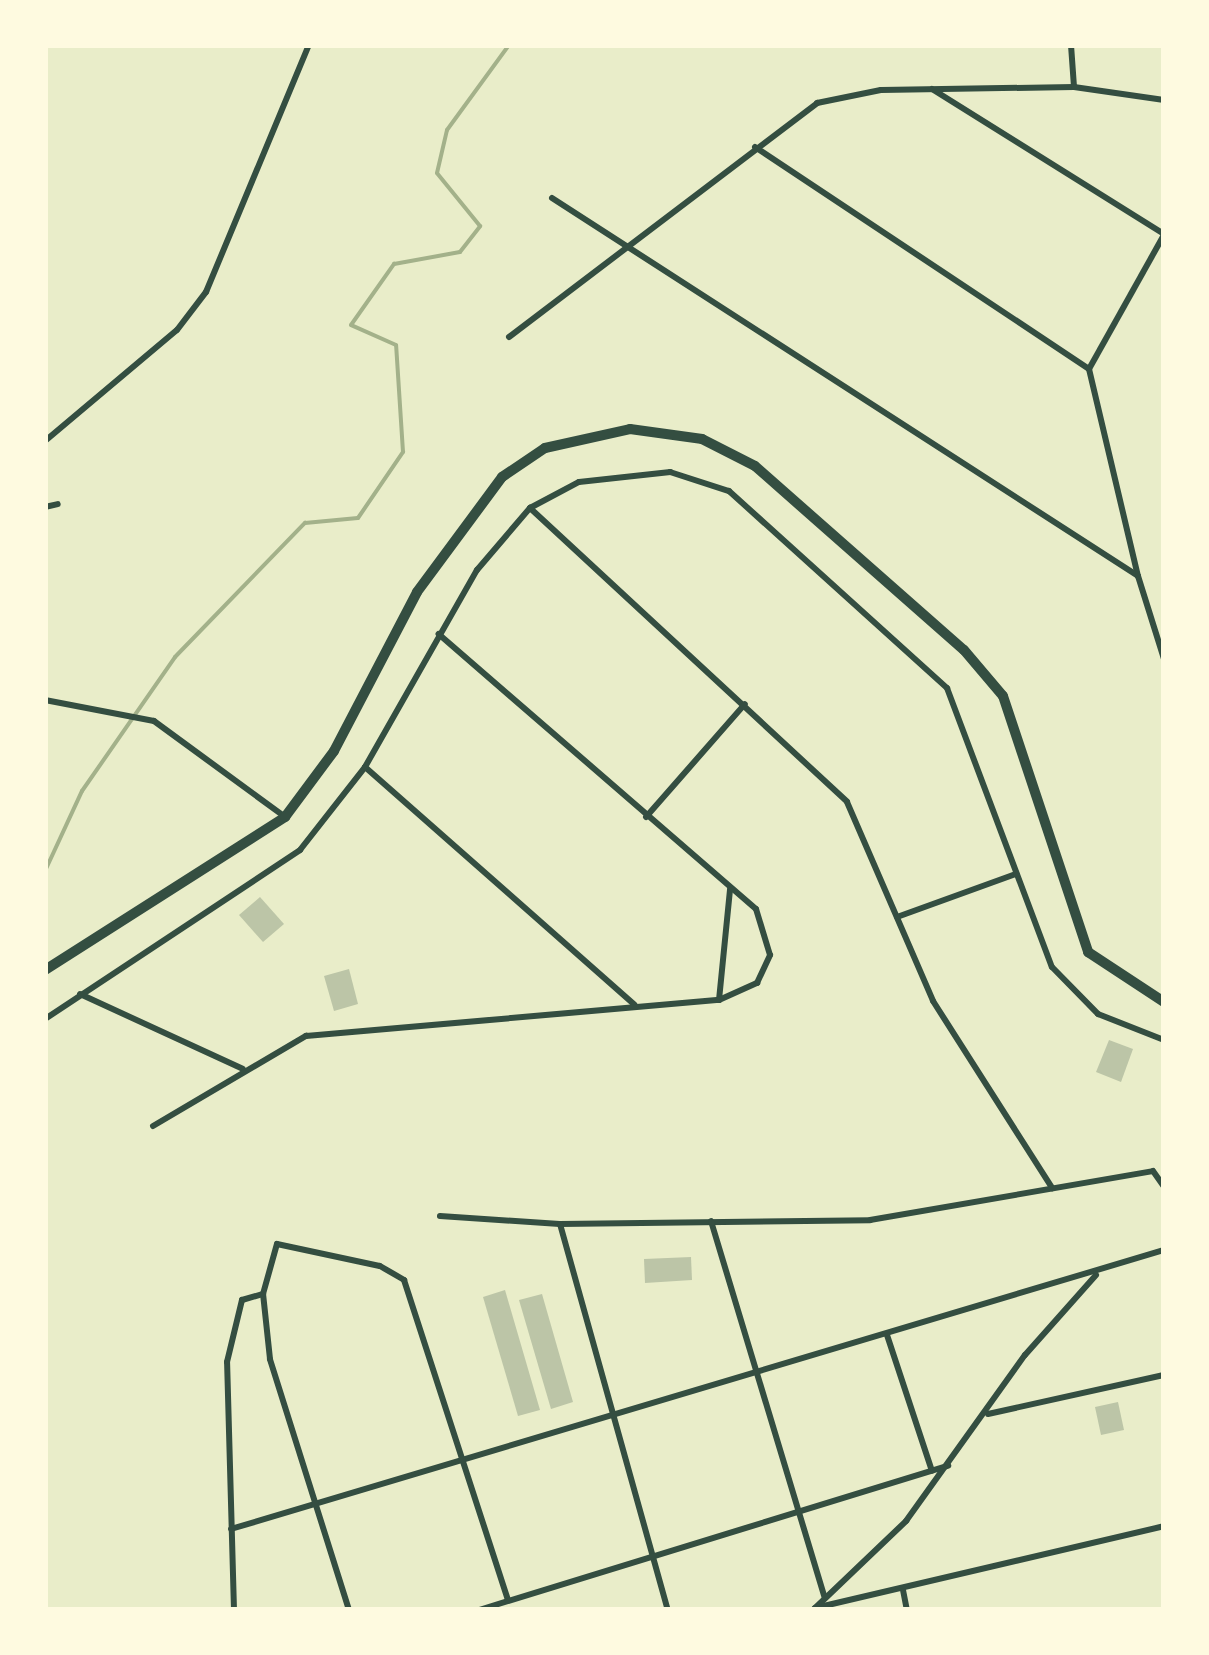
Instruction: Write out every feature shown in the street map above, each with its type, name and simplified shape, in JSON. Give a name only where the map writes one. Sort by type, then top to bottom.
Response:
[{"type":"highway","points":[[45,970],[285,817],[334,751],[418,592],[502,477],[545,448],[630,429],[702,438],[804,502],[1003,696],[1080,938],[1106,972],[1164,1002]]},
{"type":"street","points":[[45,441],[177,330],[206,292],[309,45]]},
{"type":"street","points":[[1071,45],[1074,87]]},
{"type":"street","points":[[509,337],[755,147],[849,92],[1074,87],[1164,100]]},
{"type":"street","points":[[932,88],[1164,235],[1089,369],[1138,576],[1164,659]]},
{"type":"street","points":[[755,147],[1089,369]]},
{"type":"street","points":[[552,198],[1138,576]]},
{"type":"street","points":[[45,1019],[300,850],[365,767],[439,634],[530,508],[579,482],[628,473],[670,472],[729,491],[948,688],[1052,967],[1072,992],[1098,1014],[1164,1040]]},
{"type":"street","points":[[45,508],[58,504]]},
{"type":"street","points":[[530,508],[847,802],[933,1001],[1052,1188]]},
{"type":"street","points":[[152,1126],[243,1069],[306,1036],[370,1024],[742,996],[770,955],[756,909],[439,634]]},
{"type":"street","points":[[45,700],[116,708],[154,721],[285,817]]},
{"type":"street","points":[[646,817],[744,704]]},
{"type":"street","points":[[365,767],[636,1004]]},
{"type":"street","points":[[898,917],[1016,874]]},
{"type":"street","points":[[719,1000],[730,889]]},
{"type":"street","points":[[79,994],[243,1069]]},
{"type":"street","points":[[440,1216],[560,1224],[870,1220],[1153,1170],[1164,1188]]},
{"type":"street","points":[[711,1221],[824,1596]]},
{"type":"street","points":[[560,1224],[668,1610]]},
{"type":"street","points":[[349,1610],[312,1504],[270,1359],[263,1294],[277,1244],[380,1266],[404,1280],[508,1601]]},
{"type":"street","points":[[231,1529],[1097,1274],[1164,1250]]},
{"type":"street","points":[[813,1609],[896,1531],[1097,1274]]},
{"type":"street","points":[[234,1610],[227,1362],[242,1300],[263,1294]]},
{"type":"street","points":[[887,1335],[932,1471]]},
{"type":"street","points":[[986,1414],[1164,1375]]},
{"type":"street","points":[[479,1610],[651,1553],[948,1466]]},
{"type":"street","points":[[813,1609],[1164,1526]]},
{"type":"street","points":[[903,1590],[907,1610]]},
{"type":"building","points":[[260,897],[284,924],[263,942],[239,915]]},
{"type":"building","points":[[349,969],[358,1004],[334,1011],[324,976]]},
{"type":"building","points":[[1109,1040],[1133,1049],[1121,1082],[1096,1072]]},
{"type":"building","points":[[691,1257],[692,1280],[645,1283],[644,1259]]},
{"type":"building","points":[[505,1290],[540,1410],[518,1416],[483,1297]]},
{"type":"building","points":[[542,1294],[573,1402],[551,1409],[519,1300]]},
{"type":"building","points":[[1118,1402],[1124,1430],[1101,1435],[1095,1407]]},
{"type":"waterway","points":[[45,871],[82,791],[175,657],[305,523],[358,518],[403,452],[396,345],[351,325],[394,264],[460,252],[480,226],[437,173],[447,130],[509,45]]}]
